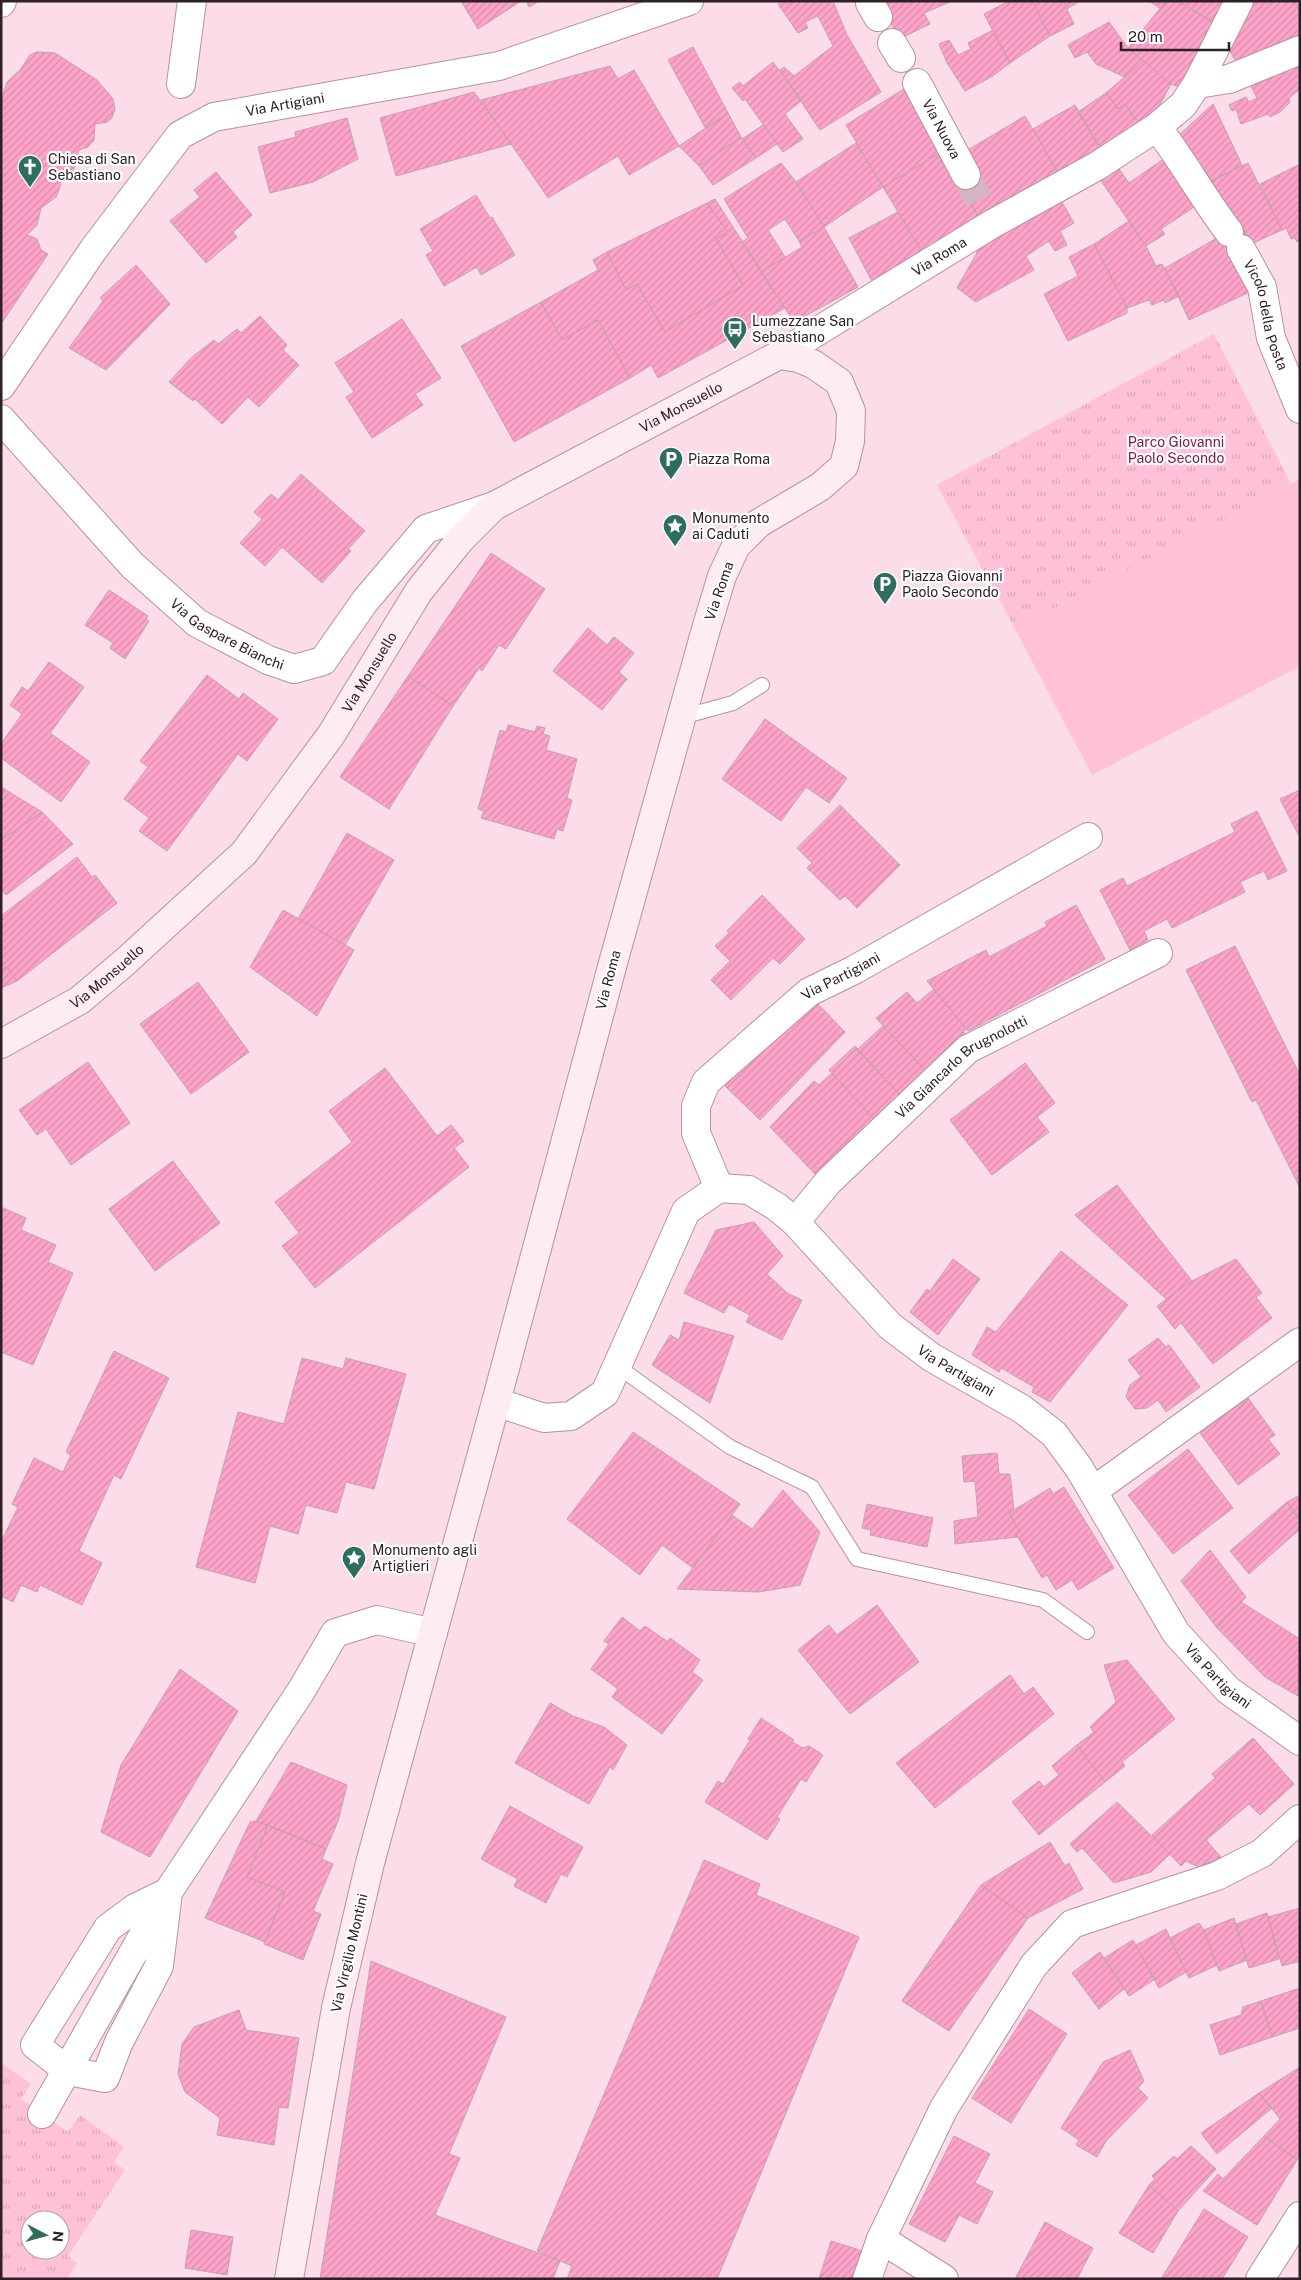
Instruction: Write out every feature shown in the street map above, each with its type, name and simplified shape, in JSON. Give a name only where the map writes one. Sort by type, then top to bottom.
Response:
[{"type":"main road","name":"Via Monsuello","points":[[1,1044],[80,1000],[126,961],[244,853],[331,736],[419,591],[460,540],[494,506],[779,355]]},
{"type":"main road","name":"Via Roma","points":[[496,1402],[588,1054],[722,576],[736,546],[759,523],[820,487],[844,466],[850,441],[851,412],[838,382],[813,364],[798,358],[779,355]]},
{"type":"main road","name":"Via Virgilio Montini","points":[[289,2279],[336,2008],[370,1863],[496,1402]]},
{"type":"street","points":[[181,84],[192,1]]},
{"type":"street","name":"Via Artigiani","points":[[4,382],[93,250],[180,135],[214,117],[499,66],[689,1]]},
{"type":"street","name":"Via Roma","points":[[779,355],[990,221],[1097,166],[1157,127],[1183,105],[1197,84],[1239,1]]},
{"type":"street","points":[[1197,84],[1229,79],[1300,50]]},
{"type":"street","name":"Via Nuova","points":[[917,83],[966,175]]},
{"type":"street","name":"Vicolo della Posta","points":[[1157,127],[1176,152],[1210,207],[1235,240],[1262,287],[1271,338],[1300,409]]},
{"type":"street","name":"Via Gaspare Bianchi","points":[[1,419],[132,565],[197,624],[268,660],[294,669],[323,661],[365,601],[426,529],[494,506]]},
{"type":"street","name":"Via Partigiani","points":[[1088,837],[854,970],[809,992],[706,1082],[696,1106],[696,1133],[719,1188],[749,1190],[777,1207],[795,1222],[890,1326],[931,1357],[1022,1409],[1054,1434],[1079,1468],[1176,1633],[1228,1690],[1300,1741]]},
{"type":"street","name":"Via Giancarlo Brugnolotti","points":[[795,1222],[829,1181],[968,1049],[1158,953]]},
{"type":"street","points":[[496,1402],[544,1418],[571,1416],[605,1393],[686,1211],[719,1188]]},
{"type":"street","points":[[1093,1491],[1300,1342]]},
{"type":"street","points":[[42,2114],[168,1892],[301,1691],[335,1633],[377,1620],[433,1633]]},
{"type":"street","points":[[867,2279],[880,2238],[944,2108],[1034,1965],[1072,1924],[1217,1876],[1262,1853],[1300,1819]]},
{"type":"street","points":[[168,1892],[159,1966],[119,2042],[105,2078],[68,2071],[35,2044],[108,1928],[135,1908],[168,1892]]},
{"type":"street","points":[[1260,2279],[1288,2252],[1300,2216]]},
{"type":"street","points":[[880,2238],[944,2279]]},
{"type":"lane","points":[[682,717],[732,703],[762,685]]},
{"type":"lane","points":[[617,1366],[730,1447],[812,1487],[857,1559],[1043,1600],[1087,1632]]},
{"type":"green space","name":"Parco Giovanni Paolo Secondo","points":[[1214,334],[1291,484],[1015,629],[937,485]]},
{"type":"green space","points":[[1300,479],[1300,666],[1092,775],[1015,629]]},
{"type":"green space","points":[[1,2063],[31,2084],[21,2099],[68,2132],[80,2115],[124,2147],[114,2162],[125,2170],[70,2253],[70,2210],[20,2210],[20,2260],[70,2260],[70,2258],[77,2263],[67,2279],[1,2279]]},
{"type":"building","points":[[461,1],[521,1],[478,29]]},
{"type":"building","points":[[526,1],[539,1],[529,7]]},
{"type":"building","points":[[785,1],[833,1],[847,35],[881,92],[820,130],[780,70],[784,67],[794,76],[833,46],[818,16],[805,22],[808,28],[798,33],[778,4]]},
{"type":"building","points":[[880,1],[952,1],[924,13],[930,24],[899,39]]},
{"type":"building","points":[[1009,1],[1032,1],[1050,36],[1010,63],[984,14]]},
{"type":"building","points":[[1032,1],[1063,1],[1074,24],[1050,36]]},
{"type":"building","points":[[1063,1],[1080,1],[1067,9]]},
{"type":"building","points":[[1149,1],[1166,1],[1161,9]]},
{"type":"building","points":[[1166,1],[1178,1],[1220,27],[1182,88],[1171,84],[1128,48]]},
{"type":"building","points":[[1178,1],[1229,1],[1218,25]]},
{"type":"building","points":[[1250,1],[1294,1],[1300,11],[1300,39],[1239,67],[1227,46]]},
{"type":"building","points":[[1294,1],[1300,1],[1300,11]]},
{"type":"building","points":[[1109,22],[1128,48],[1143,61],[1125,77],[1096,64],[1087,52],[1075,58],[1068,45]]},
{"type":"building","points":[[993,30],[1010,63],[991,77],[965,91],[947,63],[939,44],[949,40],[958,55],[971,49],[968,43]]},
{"type":"building","points":[[693,47],[728,113],[706,129],[668,60]]},
{"type":"building","name":"Chiesa di San Sebastiano","points":[[37,52],[55,53],[97,80],[113,99],[115,109],[112,118],[107,122],[95,124],[94,140],[88,147],[79,150],[74,169],[61,178],[61,184],[56,197],[41,208],[37,225],[27,235],[37,239],[41,250],[48,254],[1,324],[1,101],[7,82],[20,70],[30,55]]},
{"type":"building","points":[[1296,60],[1300,71],[1300,89],[1289,98],[1290,102],[1280,112],[1270,117],[1268,114],[1241,124],[1236,109],[1232,111],[1229,105],[1246,97],[1249,102],[1257,98],[1248,80]]},
{"type":"building","points":[[1143,61],[1171,84],[1156,112],[1139,124],[1125,104],[1118,109],[1106,93]]},
{"type":"building","points":[[773,62],[802,100],[785,114],[803,139],[783,152],[745,99],[743,101],[732,88],[740,82],[743,86]]},
{"type":"building","points":[[610,66],[618,79],[634,70],[679,146],[629,175],[618,156],[548,198],[481,100]]},
{"type":"building","points":[[907,87],[943,151],[883,187],[846,125]]},
{"type":"building","points":[[474,92],[511,144],[396,176],[380,118]]},
{"type":"building","points":[[1106,93],[1118,109],[1125,104],[1139,124],[1102,152],[1078,112]]},
{"type":"building","points":[[1213,104],[1242,165],[1205,184],[1178,136]]},
{"type":"building","points":[[1075,105],[1104,154],[1061,178],[1033,129]]},
{"type":"building","points":[[728,113],[741,137],[699,166],[679,146]]},
{"type":"building","points":[[1025,116],[1061,178],[981,222],[958,180],[966,151]]},
{"type":"building","points":[[347,118],[358,159],[313,182],[270,193],[258,147],[296,137],[295,132]]},
{"type":"building","points":[[763,125],[777,144],[756,158],[742,139]]},
{"type":"building","points":[[741,137],[756,158],[713,185],[699,166]]},
{"type":"building","points":[[856,143],[883,187],[824,227],[796,182]]},
{"type":"building","points":[[943,151],[981,222],[922,252],[883,187]]},
{"type":"building","points":[[1168,156],[1200,203],[1161,229],[1165,234],[1146,246],[1097,175],[1115,163],[1129,183]]},
{"type":"building","points":[[781,163],[796,182],[824,227],[799,241],[785,219],[768,230],[785,257],[761,272],[742,242],[748,238],[724,199]]},
{"type":"building","points":[[1248,163],[1282,230],[1251,244],[1241,224],[1233,229],[1205,184]]},
{"type":"building","points":[[1300,164],[1300,241],[1297,242],[1295,238],[1291,239],[1286,228],[1282,230],[1260,184]]},
{"type":"building","points":[[216,172],[252,215],[233,232],[237,237],[206,263],[170,221],[200,197],[194,190]]},
{"type":"building","points":[[476,195],[515,255],[481,275],[477,267],[444,286],[426,255],[433,251],[420,229]]},
{"type":"building","points":[[1059,197],[1074,223],[1060,231],[1067,245],[1055,251],[1049,241],[1026,256],[1034,270],[976,302],[957,288],[977,253],[973,246]]},
{"type":"building","points":[[715,199],[785,308],[658,378],[651,365],[630,378],[598,320],[562,340],[541,302],[598,270],[593,260],[607,252],[626,290],[637,284],[665,332],[743,285],[716,239],[728,232],[707,203]]},
{"type":"building","points":[[707,203],[728,232],[716,239],[743,285],[665,332],[637,284],[626,290],[607,252]]},
{"type":"building","points":[[898,212],[922,252],[873,283],[849,238]]},
{"type":"building","points":[[1129,221],[1146,246],[1156,266],[1162,264],[1179,296],[1165,303],[1164,300],[1152,305],[1149,300],[1127,308],[1094,244]]},
{"type":"building","points":[[1241,224],[1251,244],[1254,290],[1189,320],[1165,268]]},
{"type":"building","points":[[824,227],[858,287],[794,322],[761,272],[802,247],[799,241]]},
{"type":"building","points":[[1094,244],[1127,308],[1127,313],[1068,341],[1044,294],[1078,276],[1069,257]]},
{"type":"building","points":[[136,265],[170,304],[106,370],[69,348],[103,301],[100,298]]},
{"type":"building","points":[[541,302],[562,340],[598,320],[630,378],[514,442],[461,346]]},
{"type":"building","points":[[260,316],[287,345],[283,350],[299,365],[259,407],[248,397],[222,424],[195,399],[193,401],[169,382],[191,358],[214,340],[218,344],[237,329],[241,333]]},
{"type":"building","points":[[402,319],[441,378],[415,394],[423,405],[372,438],[346,397],[354,392],[335,363]]},
{"type":"building","points":[[301,474],[365,531],[348,549],[351,551],[322,583],[282,547],[265,566],[240,543],[262,519],[254,512],[271,494],[278,500]]},
{"type":"building","points":[[491,553],[545,589],[506,649],[499,645],[482,671],[479,668],[453,706],[408,676]]},
{"type":"building","points":[[109,590],[148,616],[146,619],[149,621],[125,659],[110,648],[113,643],[85,625]]},
{"type":"building","points":[[588,628],[607,645],[614,637],[634,653],[619,672],[627,679],[602,710],[553,671]]},
{"type":"building","points":[[49,662],[84,687],[50,733],[90,762],[61,802],[1,758],[1,744],[22,714],[10,705],[22,687],[28,691]]},
{"type":"building","points":[[207,675],[239,699],[243,693],[278,719],[247,761],[238,754],[167,851],[139,831],[149,818],[124,799],[148,767],[140,761]]},
{"type":"building","points":[[408,676],[453,706],[389,809],[340,777]]},
{"type":"building","points":[[765,719],[847,778],[829,803],[806,787],[781,821],[722,779]]},
{"type":"building","points":[[508,725],[535,732],[537,726],[545,728],[543,734],[550,736],[546,750],[577,759],[567,798],[572,800],[563,831],[557,829],[554,839],[481,818],[484,811],[478,809],[500,730],[506,732]]},
{"type":"building","points":[[1,787],[42,812],[1,840]]},
{"type":"building","points":[[1300,790],[1300,838],[1280,799]]},
{"type":"building","points":[[840,805],[900,865],[857,908],[845,896],[840,900],[807,868],[812,863],[797,848]]},
{"type":"building","points":[[1257,811],[1287,871],[1268,880],[1264,871],[1240,882],[1245,892],[1172,928],[1167,919],[1144,931],[1148,940],[1130,950],[1100,890],[1123,878],[1127,886],[1235,832],[1231,824]]},
{"type":"building","points":[[42,812],[73,844],[6,895],[1,889],[1,840]]},
{"type":"building","points":[[347,833],[394,860],[345,945],[298,919]]},
{"type":"building","points":[[77,857],[92,877],[95,875],[117,903],[17,981],[7,967],[1,970],[1,916]]},
{"type":"building","points":[[762,895],[805,939],[780,964],[773,958],[731,1000],[711,980],[730,961],[715,946]]},
{"type":"building","points":[[1076,905],[1105,959],[968,1031],[927,981],[986,950],[989,957],[1047,926],[1045,922]]},
{"type":"building","points":[[283,910],[354,950],[317,1016],[250,967]]},
{"type":"building","points":[[1235,946],[1300,1075],[1300,1188],[1256,1100],[1252,1102],[1186,970]]},
{"type":"building","points":[[7,967],[17,981],[1,988],[1,970]]},
{"type":"building","points":[[198,982],[249,1052],[191,1094],[140,1024]]},
{"type":"building","points":[[934,989],[966,1029],[963,1031],[966,1034],[926,1071],[876,1018],[907,992],[917,1003]]},
{"type":"building","points":[[814,1000],[845,1032],[760,1120],[725,1086],[767,1043],[769,1046]]},
{"type":"building","points":[[883,1026],[926,1071],[900,1095],[857,1050]]},
{"type":"building","points":[[855,1046],[900,1095],[874,1119],[829,1070]]},
{"type":"building","points":[[88,1062],[130,1123],[71,1165],[46,1129],[37,1135],[19,1110]]},
{"type":"building","points":[[1025,1063],[1055,1103],[1037,1117],[1049,1132],[992,1175],[950,1120]]},
{"type":"building","points":[[385,1068],[437,1136],[451,1125],[464,1141],[454,1148],[469,1167],[315,1288],[282,1246],[299,1233],[275,1202],[352,1142],[329,1111]]},
{"type":"building","points":[[832,1073],[874,1119],[815,1174],[770,1127],[814,1081],[819,1085]]},
{"type":"building","points":[[173,1161],[220,1223],[155,1271],[109,1209]]},
{"type":"building","points":[[1117,1185],[1192,1281],[1166,1299],[1075,1215]]},
{"type":"building","points":[[1,1207],[26,1218],[21,1230],[56,1245],[48,1262],[73,1273],[33,1365],[1,1352]]},
{"type":"building","points":[[754,1222],[783,1256],[767,1274],[787,1293],[802,1300],[782,1340],[746,1322],[750,1315],[729,1304],[724,1313],[684,1293],[716,1230]]},
{"type":"building","points":[[1061,1251],[1128,1305],[1050,1402],[1032,1392],[1034,1387],[1001,1368],[999,1372],[972,1355],[987,1327],[996,1332]]},
{"type":"building","points":[[953,1259],[980,1279],[938,1335],[910,1312],[927,1289],[930,1291]]},
{"type":"building","points":[[1236,1259],[1262,1293],[1256,1297],[1272,1318],[1213,1364],[1181,1323],[1175,1329],[1157,1306],[1192,1281]]},
{"type":"building","points":[[684,1322],[734,1336],[710,1403],[652,1365],[670,1335],[679,1340]]},
{"type":"building","points":[[1158,1338],[1166,1347],[1169,1345],[1200,1387],[1166,1412],[1158,1400],[1147,1408],[1135,1409],[1126,1397],[1130,1385],[1141,1377],[1128,1360]]},
{"type":"building","points":[[114,1351],[169,1378],[121,1479],[114,1475],[79,1551],[102,1563],[82,1605],[40,1585],[37,1592],[21,1585],[13,1602],[1,1596],[1,1542],[18,1507],[12,1504],[34,1458],[63,1472],[71,1455],[66,1452]]},
{"type":"building","points":[[302,1358],[343,1369],[346,1358],[406,1374],[374,1489],[346,1482],[337,1513],[306,1505],[298,1534],[270,1526],[255,1583],[196,1567],[238,1412],[284,1424]]},
{"type":"building","points":[[1248,1398],[1275,1435],[1268,1439],[1280,1454],[1238,1485],[1200,1433]]},
{"type":"building","points":[[633,1432],[740,1504],[693,1568],[662,1545],[640,1575],[567,1519]]},
{"type":"building","points":[[1188,1449],[1233,1508],[1173,1554],[1128,1495]]},
{"type":"building","points":[[997,1453],[999,1474],[1010,1474],[1014,1510],[1009,1513],[1020,1532],[1016,1534],[1017,1537],[955,1544],[954,1521],[978,1517],[975,1481],[964,1482],[962,1456]]},
{"type":"building","points":[[1064,1487],[1114,1568],[1078,1590],[1072,1580],[1056,1590],[1047,1575],[1042,1578],[1016,1534],[1020,1532],[1009,1513],[1050,1488],[1053,1494]]},
{"type":"building","points":[[783,1490],[820,1532],[800,1585],[759,1592],[677,1589],[732,1515],[752,1529]]},
{"type":"building","points":[[1300,1495],[1300,1521],[1287,1502]]},
{"type":"building","points":[[1287,1502],[1300,1521],[1300,1529],[1249,1574],[1230,1551]]},
{"type":"building","points":[[867,1504],[933,1518],[927,1547],[870,1535],[871,1530],[862,1528]]},
{"type":"building","points":[[1210,1550],[1246,1597],[1217,1628],[1181,1581]]},
{"type":"building","points":[[1241,1602],[1300,1639],[1298,1696],[1265,1677],[1217,1628]]},
{"type":"building","points":[[877,1605],[919,1662],[850,1714],[798,1650],[829,1625],[837,1635]]},
{"type":"building","points":[[622,1617],[640,1631],[645,1626],[668,1642],[670,1638],[700,1660],[692,1672],[703,1680],[662,1734],[612,1697],[618,1689],[591,1669],[609,1644],[604,1641]]},
{"type":"building","points":[[1127,1660],[1175,1719],[1122,1762],[1125,1766],[1105,1782],[1077,1745],[1094,1732],[1090,1727],[1116,1702],[1104,1665]]},
{"type":"building","points":[[180,1669],[238,1711],[150,1857],[101,1832],[121,1765]]},
{"type":"building","points":[[1010,1675],[1024,1694],[1033,1687],[1054,1714],[935,1808],[896,1763]]},
{"type":"building","points":[[550,1703],[573,1716],[604,1727],[627,1745],[613,1770],[610,1767],[589,1804],[515,1763]]},
{"type":"building","points":[[761,1718],[794,1740],[792,1742],[803,1748],[809,1746],[823,1755],[806,1782],[801,1779],[777,1817],[780,1819],[767,1840],[705,1802],[718,1781],[723,1784]]},
{"type":"building","points":[[1253,1738],[1294,1784],[1260,1815],[1249,1804],[1206,1840],[1221,1857],[1199,1867],[1186,1861],[1181,1866],[1152,1835],[1215,1778],[1212,1774]]},
{"type":"building","points":[[1077,1745],[1105,1782],[1039,1835],[1012,1802],[1039,1781],[1044,1787],[1059,1775],[1052,1766]]},
{"type":"building","points":[[291,1762],[347,1785],[338,1821],[326,1849],[256,1821]]},
{"type":"building","points":[[1117,1802],[1170,1854],[1151,1872],[1114,1883],[1082,1848],[1077,1852],[1070,1844]]},
{"type":"building","points":[[510,1806],[583,1847],[567,1877],[561,1874],[546,1903],[514,1886],[518,1879],[481,1859]]},
{"type":"building","points":[[256,1821],[268,1825],[247,1877],[285,1892],[265,1942],[205,1918],[250,1822]]},
{"type":"building","points":[[268,1825],[326,1849],[322,1859],[333,1864],[313,1911],[321,1914],[303,1960],[264,1944],[285,1892],[247,1877]]},
{"type":"building","points":[[1050,1842],[1065,1866],[1069,1863],[1083,1889],[1028,1918],[981,1885]]},
{"type":"building","points":[[704,1860],[760,1884],[756,1895],[859,1937],[717,2279],[567,2279],[572,2266],[537,2251]]},
{"type":"building","points":[[981,1885],[1028,1918],[949,2031],[902,2001]]},
{"type":"building","points":[[1300,1908],[1300,1961],[1282,1966],[1268,1917]]},
{"type":"building","points":[[1267,1913],[1279,1959],[1249,1968],[1236,1924]]},
{"type":"building","points":[[1234,1918],[1247,1960],[1219,1971],[1204,1930]]},
{"type":"building","points":[[1199,1923],[1204,1930],[1217,1965],[1189,1978],[1170,1938]]},
{"type":"building","points":[[1166,1929],[1186,1972],[1159,1988],[1136,1945]]},
{"type":"building","points":[[1133,1940],[1155,1979],[1129,1996],[1104,1958]]},
{"type":"building","points":[[1100,1952],[1124,1989],[1099,2009],[1072,1973]]},
{"type":"building","points":[[371,1961],[506,2017],[449,2154],[460,2158],[435,2215],[560,2261],[553,2279],[320,2279]]},
{"type":"building","points":[[1300,1988],[1300,2028],[1272,2037],[1261,2001]]},
{"type":"building","points":[[1261,2001],[1272,2037],[1220,2055],[1210,2025],[1241,2015],[1243,2007]]},
{"type":"building","points":[[1029,2009],[1067,2034],[1011,2123],[972,2098]]},
{"type":"building","points":[[239,2010],[246,2030],[299,2038],[288,2108],[279,2107],[274,2145],[217,2135],[220,2118],[185,2092],[178,2074],[182,2044],[194,2027]]},
{"type":"building","points":[[1130,2050],[1144,2081],[1138,2088],[1148,2098],[1106,2141],[1097,2157],[1076,2145],[1079,2140],[1061,2128],[1103,2062]]},
{"type":"building","points":[[1300,2067],[1300,2155],[1297,2160],[1264,2136],[1280,2119],[1259,2093]]},
{"type":"building","points":[[1259,2093],[1272,2108],[1217,2154],[1201,2133]]},
{"type":"building","points":[[954,2136],[990,2154],[975,2183],[993,2192],[977,2224],[959,2215],[945,2242],[909,2224]]},
{"type":"building","points":[[1264,2136],[1297,2160],[1257,2225],[1203,2191],[1218,2174],[1223,2179]]},
{"type":"building","points":[[1191,2146],[1216,2169],[1178,2211],[1149,2185],[1155,2179],[1152,2176],[1174,2156],[1177,2159]]},
{"type":"building","points":[[1149,2185],[1178,2211],[1153,2253],[1119,2233]]},
{"type":"building","points":[[1204,2209],[1248,2237],[1222,2279],[1161,2279]]},
{"type":"building","points":[[1045,2222],[1093,2248],[1077,2279],[1015,2279]]},
{"type":"building","points":[[191,2230],[233,2237],[227,2275],[185,2268]]},
{"type":"building","points":[[831,2241],[863,2251],[854,2279],[819,2279]]},
{"type":"tunnel","points":[[966,175],[981,204]]},
{"type":"place","name":"Chiesa di San Sebastiano","points":[[30,188]]},
{"type":"place","name":"Lumezzane San Sebastiano","points":[[735,350]]},
{"type":"place","name":"Piazza Roma","points":[[671,480]]},
{"type":"place","name":"Monumento ai Caduti","points":[[675,547]]},
{"type":"place","name":"Piazza Giovanni Paolo Secondo","points":[[885,605]]},
{"type":"place","name":"Monumento agli Artiglieri","points":[[354,1579]]}]
